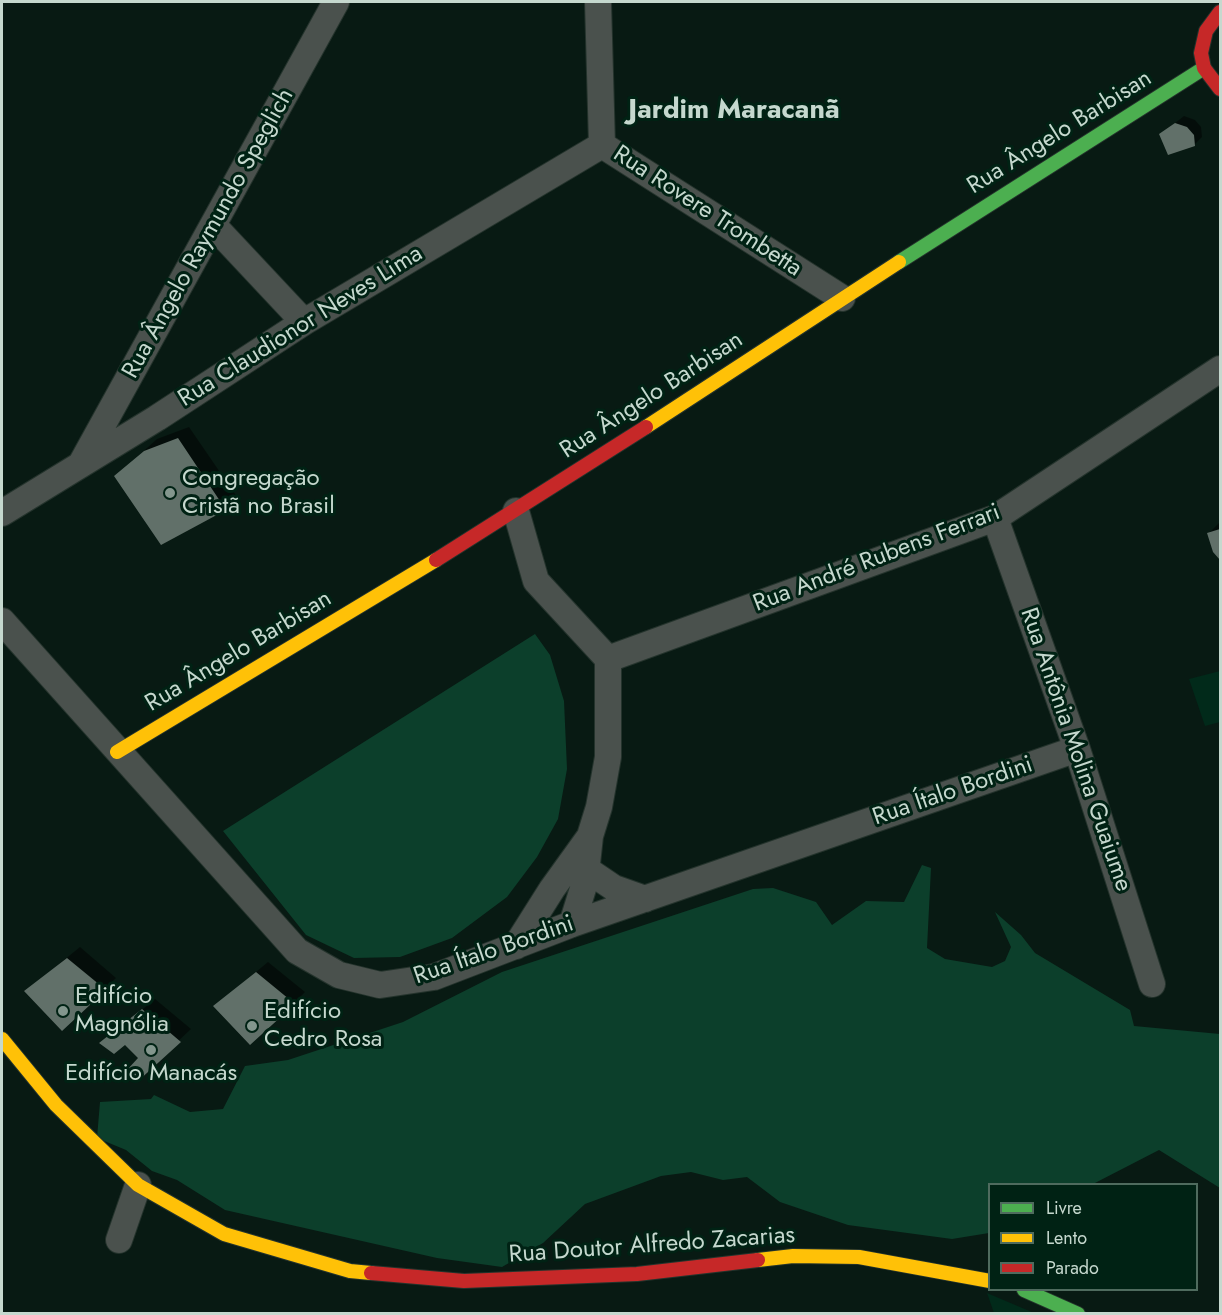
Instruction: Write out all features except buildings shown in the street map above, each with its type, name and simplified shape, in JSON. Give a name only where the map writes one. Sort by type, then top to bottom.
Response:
[{"type":"street","name":"Rua Ângelo Raymundo Speglich","points":[[80,466],[336,2]]},
{"type":"street","name":"Rua Rovere Trombetta","points":[[598,2],[602,145],[842,298]]},
{"type":"street","points":[[1200,11],[1206,31]]},
{"type":"street","points":[[1221,12],[1206,31],[1201,53],[1204,68],[1221,89]]},
{"type":"street","name":"Rua Ângelo Barbisan","points":[[117,752],[516,511],[842,298],[1204,68]]},
{"type":"street","name":"Rua Claudionor Neves Lima","points":[[2,513],[80,466],[304,322],[602,145]]},
{"type":"street","points":[[214,226],[304,322]]},
{"type":"street","name":"Rua André Rubens Ferrari","points":[[608,659],[995,518],[1221,369]]},
{"type":"street","points":[[516,511],[536,581],[608,659],[608,757],[599,807],[590,836],[586,869],[572,924]]},
{"type":"street","name":"Rua Antônia Molina Guaiume","points":[[995,518],[1077,749],[1152,984]]},
{"type":"street","name":"Rua Ítalo Bordini","points":[[2,621],[297,951],[339,975],[380,985],[434,977],[572,924],[1077,749]]},
{"type":"street","points":[[516,946],[552,889],[590,836]]},
{"type":"street","points":[[586,869],[614,888],[645,899]]},
{"type":"street","name":"Rua Doutor Alfredo Zacarias","points":[[2,1039],[56,1105],[138,1185],[224,1234],[350,1271],[464,1281],[637,1274],[793,1256],[859,1257],[988,1281]]},
{"type":"street","points":[[118,1240],[138,1185]]},
{"type":"street","points":[[1026,1291],[1078,1314]]},
{"type":"shaded area","points":[[535,634],[550,655],[564,701],[567,769],[558,819],[537,857],[507,897],[452,938],[400,957],[354,958],[306,935],[223,831]]},
{"type":"shaded area","points":[[1220,671],[1220,722],[1205,726],[1189,679]]},
{"type":"shaded area","points":[[922,865],[931,868],[927,948],[945,959],[992,967],[1005,961],[1011,947],[995,912],[1021,935],[1035,953],[1130,1010],[1134,1026],[1220,1034],[1220,1188],[1159,1150],[1095,1183],[988,1183],[988,1233],[952,1239],[848,1225],[780,1202],[747,1177],[723,1180],[691,1172],[661,1176],[585,1204],[543,1243],[502,1267],[437,1258],[225,1210],[177,1180],[152,1171],[126,1150],[97,1138],[100,1102],[151,1099],[154,1095],[190,1112],[223,1109],[245,1066],[288,1060],[403,1022],[502,972],[753,889],[773,888],[816,902],[832,925],[866,901],[904,902]]},
{"type":"shaded area","points":[[987,1293],[1034,1313],[994,1313]]},
{"type":"traffic: fast","points":[[899,262],[1204,68]]},
{"type":"traffic: fast","points":[[1026,1291],[1078,1314]]},
{"type":"traffic: slow","points":[[646,427],[899,262]]},
{"type":"traffic: slow","points":[[117,752],[436,560]]},
{"type":"traffic: slow","points":[[2,1039],[56,1105],[138,1185],[224,1234],[350,1271],[371,1273]]},
{"type":"traffic: slow","points":[[758,1260],[793,1256],[859,1257],[988,1281]]},
{"type":"traffic: jam","points":[[1220,12],[1206,31],[1201,53],[1204,68],[1220,89]]},
{"type":"traffic: jam","points":[[436,560],[646,427]]},
{"type":"traffic: jam","points":[[371,1273],[464,1281],[637,1274],[758,1260]]},
{"type":"place","name":"Congregação Cristã no Brasil","points":[[170,493]]},
{"type":"place","name":"Edifício Magnólia","points":[[63,1011]]},
{"type":"place","name":"Edifício Cedro Rosa","points":[[252,1026]]},
{"type":"place","name":"Edifício Manacás","points":[[151,1050]]},
{"type":"district","name":"Jardim Maracanã","points":[[734,111]]}]
